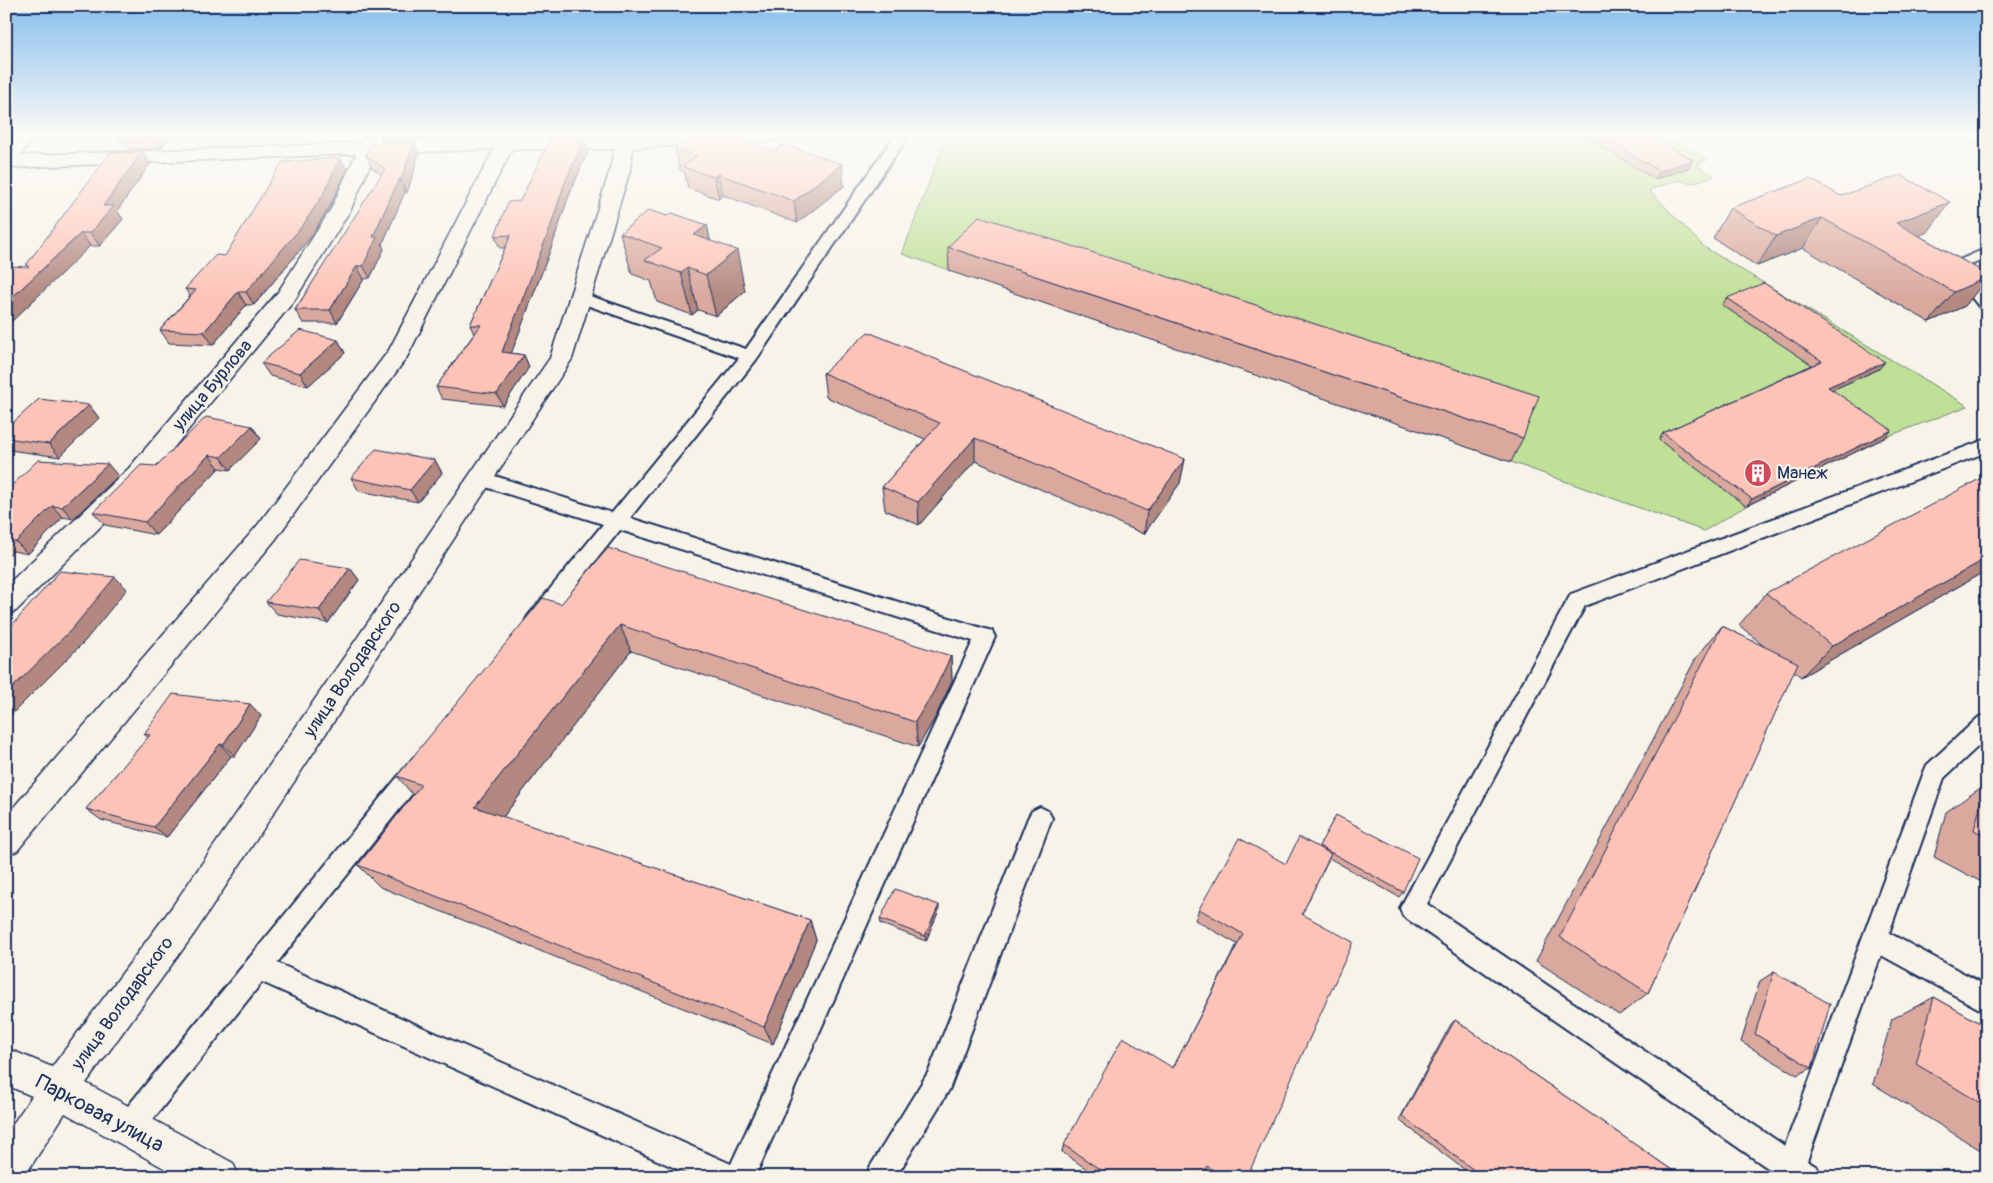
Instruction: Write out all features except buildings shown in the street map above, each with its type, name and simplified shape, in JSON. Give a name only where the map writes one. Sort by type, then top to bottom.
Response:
[{"type":"street","name":"улица Бурлова","points":[[6,603],[138,474],[286,296],[341,209],[349,190]]},
{"type":"street","points":[[6,840],[266,533],[399,352],[482,190]]},
{"type":"street","name":"улица Володарского","points":[[6,1169],[12,1163],[59,1089],[184,920],[561,359],[614,190]]},
{"type":"street","name":"Парковая улица","points":[[6,1066],[59,1089],[219,1177]]},
{"type":"lane","points":[[524,636],[750,356],[864,190]]},
{"type":"lane","points":[[1987,252],[1955,268],[1987,306]]},
{"type":"lane","points":[[581,298],[750,356]]},
{"type":"lane","points":[[1987,445],[1578,600],[1412,908],[1795,1173],[1874,938],[1935,772],[1987,724]]},
{"type":"lane","points":[[480,478],[985,637],[740,1177]]},
{"type":"lane","points":[[129,1127],[259,968],[431,752]]},
{"type":"lane","points":[[880,1177],[939,1080],[1040,818]]},
{"type":"lane","points":[[1874,938],[1987,1000]]},
{"type":"lane","points":[[259,968],[728,1177]]},
{"type":"green space","points":[[926,190],[1649,190],[1704,247],[1968,406],[1886,437],[1746,506],[1704,531],[1511,462],[902,254]]},
{"type":"place","name":"Манеж","points":[[1758,473]]}]
